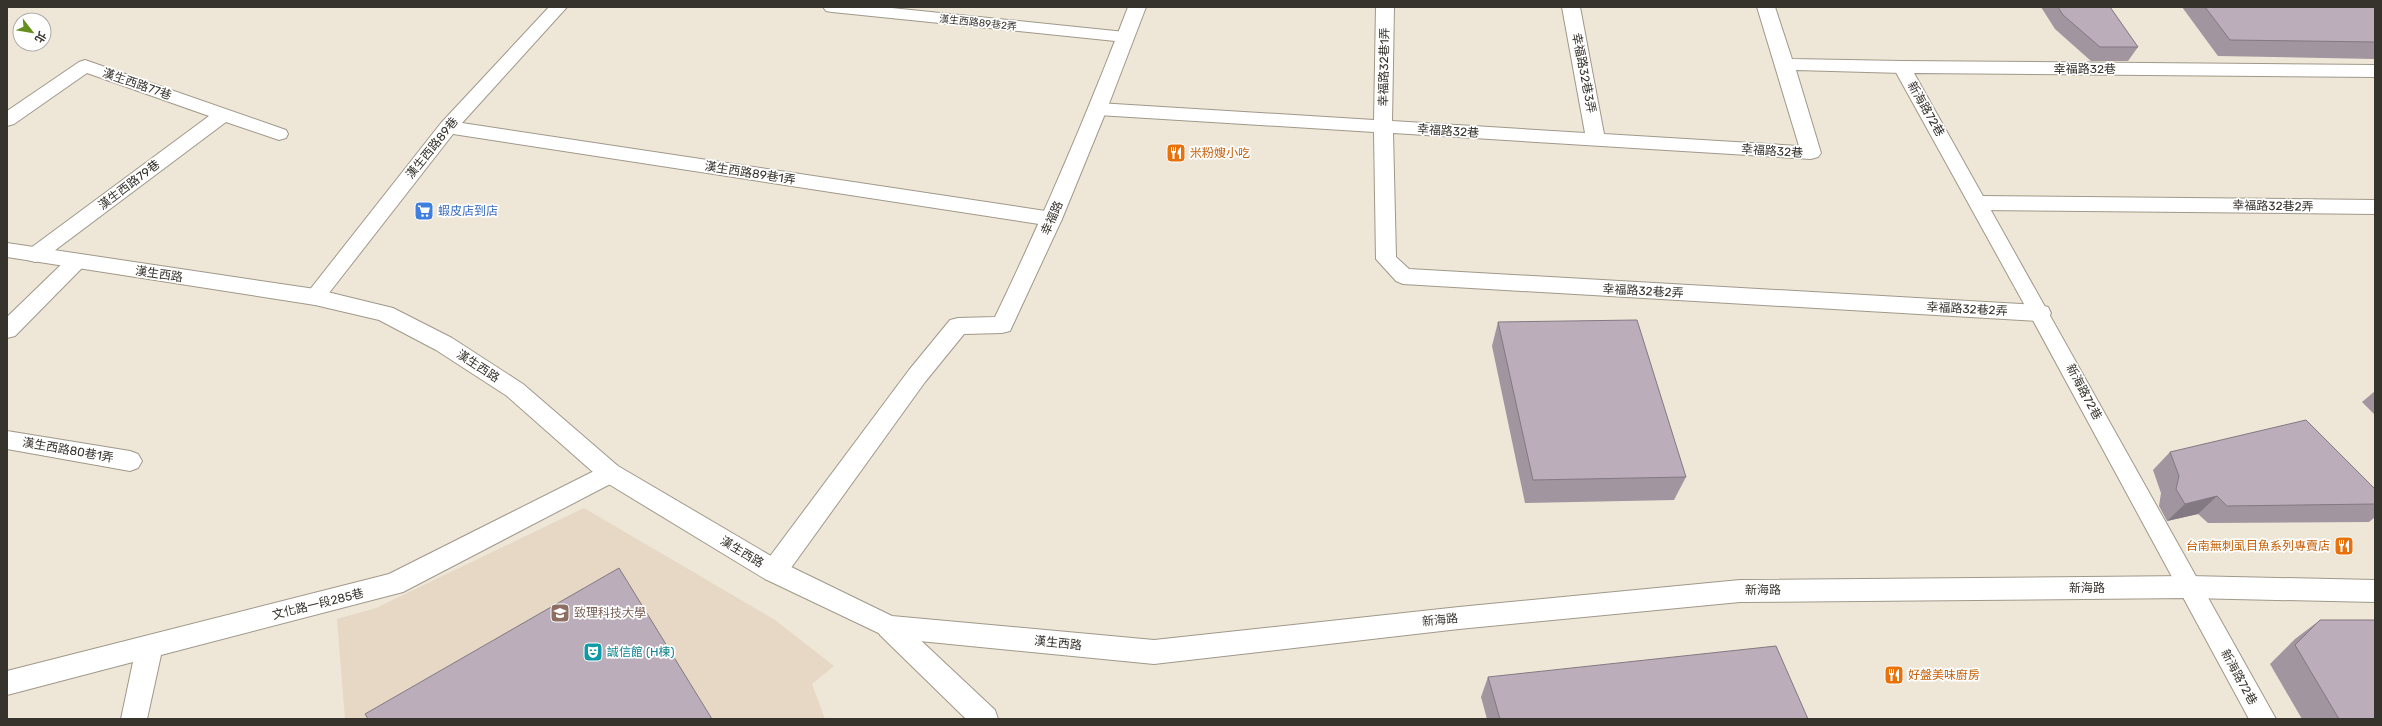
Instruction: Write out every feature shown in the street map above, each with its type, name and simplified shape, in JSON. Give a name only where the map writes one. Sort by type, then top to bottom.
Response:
[{"type":"street","name":"漢生西路89巷","points":[[315,296],[448,127],[558,7]]},
{"type":"street","name":"漢生西路89巷2弄","points":[[832,7],[1125,37]]},
{"type":"street","name":"幸福路","points":[[774,571],[917,376],[958,326],[1002,325],[1052,219],[1098,109],[1137,7]]},
{"type":"street","name":"幸福路32巷1弄","points":[[1382,127],[1385,7]]},
{"type":"street","name":"幸福路32巷3弄","points":[[1572,7],[1596,140]]},
{"type":"street","points":[[1766,7],[1785,64]]},
{"type":"street","name":"幸福路32巷","points":[[1098,109],[1811,153],[1785,64],[1902,67],[2375,71]]},
{"type":"street","name":"漢生西路77巷","points":[[7,120],[85,66],[278,134]]},
{"type":"street","name":"新海路72巷","points":[[1902,67],[1980,203],[2189,587],[2263,719]]},
{"type":"street","name":"漢生西路79巷","points":[[36,255],[223,115]]},
{"type":"street","name":"漢生西路89巷1弄","points":[[448,127],[1052,219]]},
{"type":"street","name":"幸福路32巷2弄","points":[[1382,127],[1386,259],[1403,276],[1444,280],[2040,313]]},
{"type":"street","name":"幸福路32巷2弄","points":[[1980,203],[2375,207]]},
{"type":"street","name":"漢生西路","points":[[7,250],[76,262],[315,296],[385,314],[444,344],[515,390],[610,474],[774,571],[889,627],[985,719]]},
{"type":"street","points":[[7,330],[76,262]]},
{"type":"street","name":"漢生西路80巷1弄","points":[[7,440],[130,461]]},
{"type":"street","name":"文化路一段285巷","points":[[7,683],[394,584],[610,474]]},
{"type":"street","name":"新海路","points":[[1154,652],[1459,618],[1740,591],[2189,587],[2375,591]]},
{"type":"street","name":"漢生西路","points":[[889,627],[1154,652]]},
{"type":"street","points":[[134,719],[150,647]]},
{"type":"shaded area","name":"致理科技大學","points":[[584,508],[775,620],[834,666],[812,684],[825,719],[345,719],[337,619],[376,608]]},
{"type":"building","points":[[2058,7],[2110,7],[2138,47],[2100,47],[2063,15]]},
{"type":"building","points":[[2205,7],[2375,7],[2375,42],[2230,40]]},
{"type":"building","points":[[1637,320],[1686,477],[1533,480],[1498,322]]},
{"type":"building","points":[[2306,420],[2375,489],[2375,504],[2227,506],[2217,496],[2185,504],[2176,489],[2179,476],[2170,452]]},
{"type":"building","name":"誠信館 (H棟)","points":[[619,568],[712,719],[368,719],[365,714]]},
{"type":"building","points":[[2320,620],[2375,620],[2375,719],[2339,719],[2295,645]]},
{"type":"building","points":[[1776,646],[1808,719],[1500,719],[1488,677]]},
{"type":"place","name":"米粉嫂小吃","points":[[1176,153]]},
{"type":"place","name":"蝦皮店到店","points":[[424,211]]},
{"type":"place","name":"台南無刺虱目魚系列專賣店","points":[[2344,546]]},
{"type":"place","name":"致理科技大學","points":[[560,613]]},
{"type":"place","name":"誠信館 (H棟)","points":[[593,652]]},
{"type":"place","name":"好盤美味廚房","points":[[1894,675]]}]
